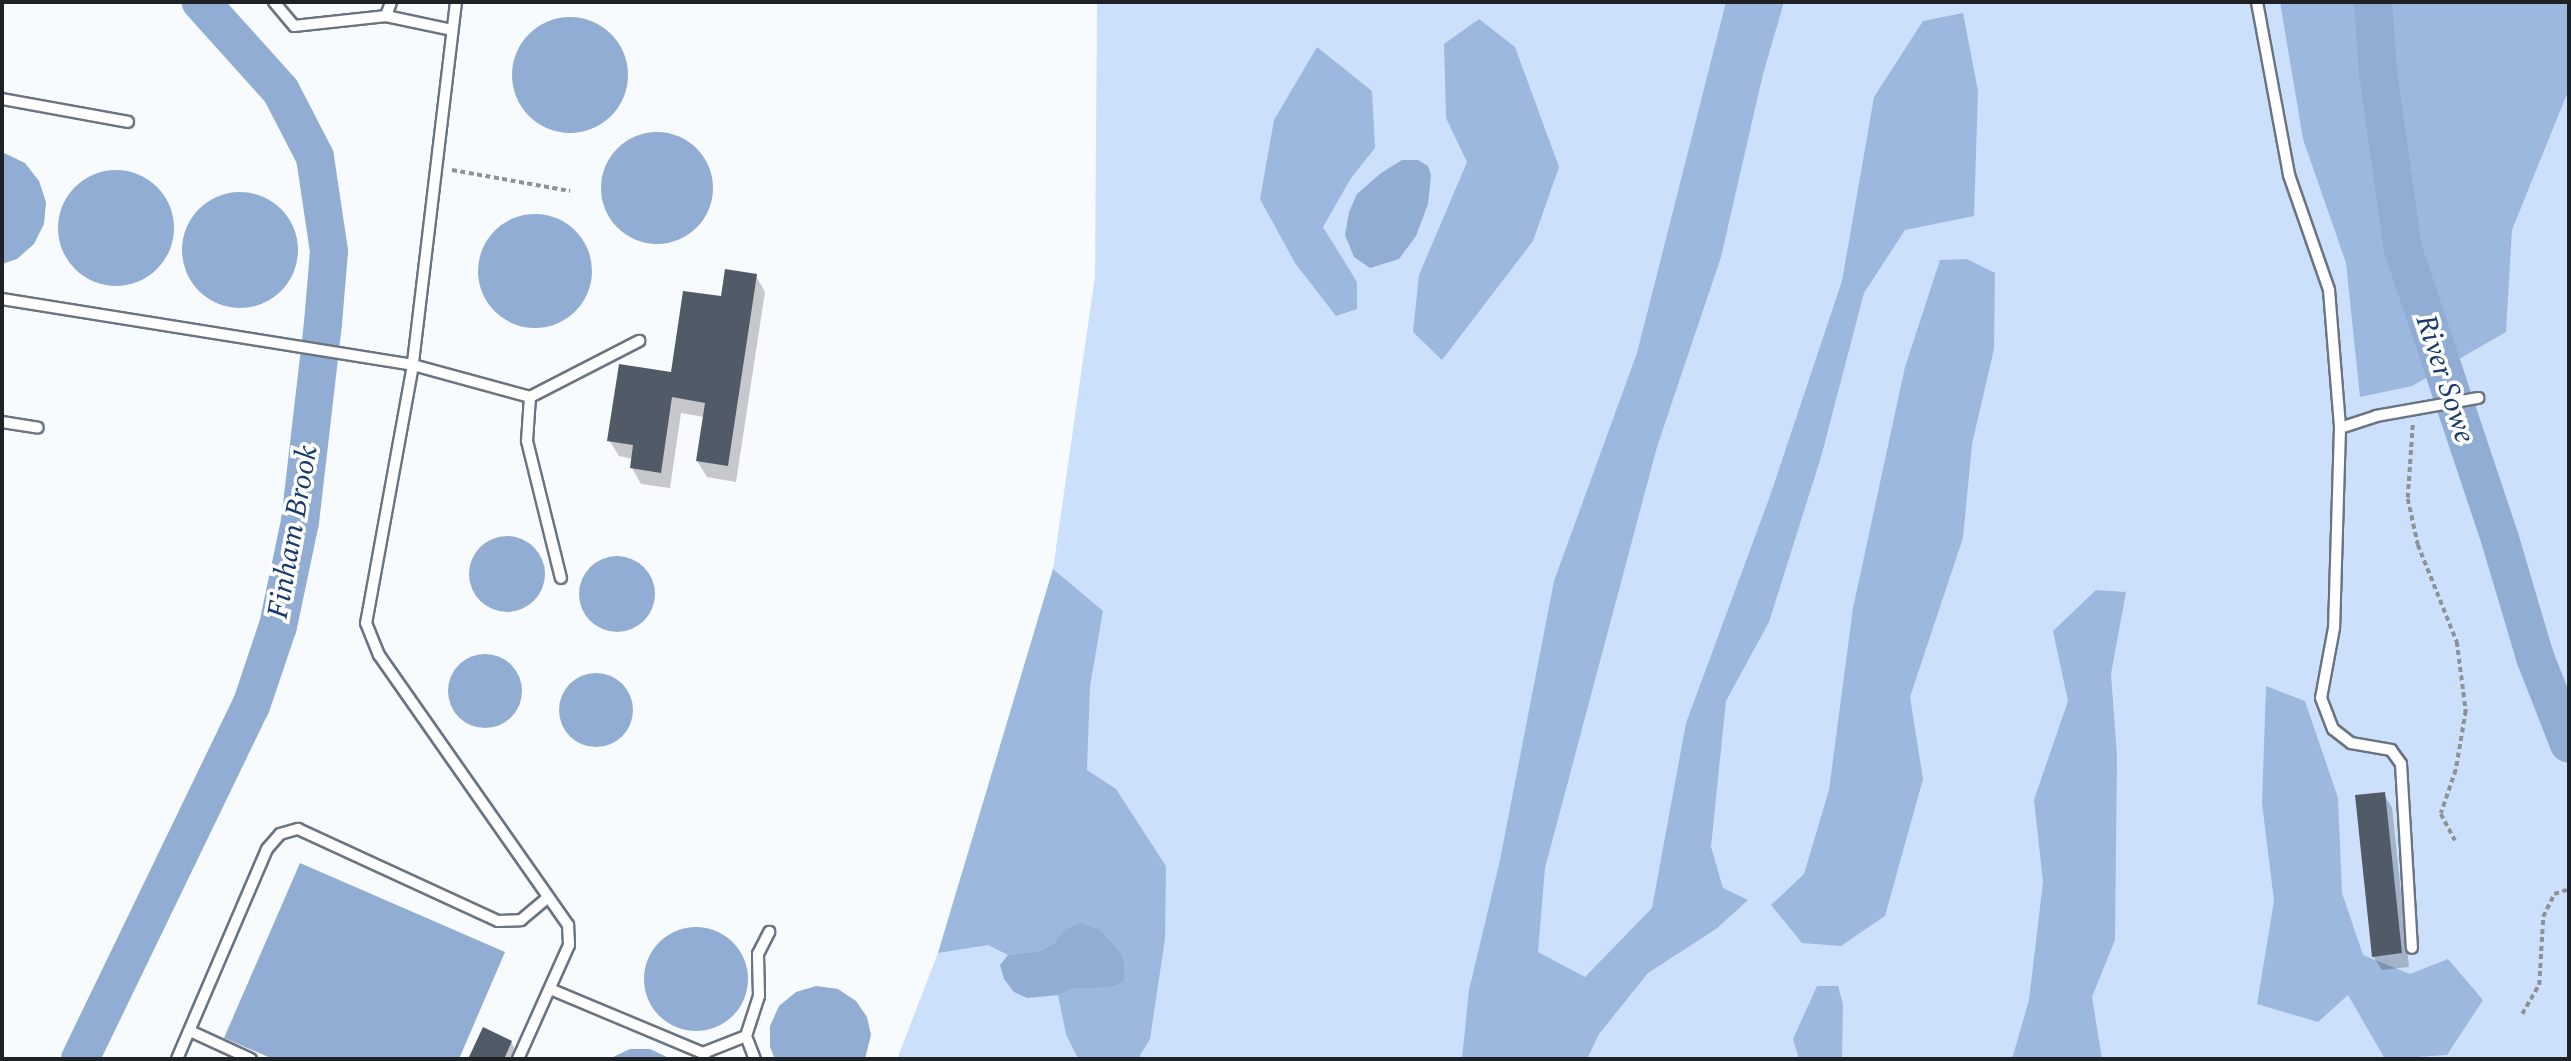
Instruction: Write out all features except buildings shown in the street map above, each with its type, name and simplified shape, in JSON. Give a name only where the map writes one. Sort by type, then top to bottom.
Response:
[{"type":"lane","points":[[274,2],[294,26],[386,16],[452,30]]},
{"type":"lane","points":[[386,16],[391,2]]},
{"type":"lane","points":[[456,2],[413,365],[366,623],[380,655],[568,925],[569,945],[518,1059]]},
{"type":"lane","points":[[2257,2],[2289,175],[2329,290],[2340,428],[2334,628],[2321,698],[2333,729],[2351,743],[2391,750],[2401,764],[2412,948]]},
{"type":"lane","points":[[2,99],[128,122]]},
{"type":"lane","points":[[2,299],[413,365],[530,397],[639,341]]},
{"type":"lane","points":[[530,397],[527,441],[561,578]]},
{"type":"lane","points":[[2340,428],[2376,416],[2478,398]]},
{"type":"lane","points":[[2,422],[38,428]]},
{"type":"lane","points":[[177,1059],[267,849],[280,834],[298,829],[498,921],[521,920],[548,897]]},
{"type":"lane","points":[[755,1059],[746,1036],[759,996],[758,954],[769,932]]},
{"type":"lane","points":[[550,989],[704,1056],[746,1036]]},
{"type":"lane","points":[[190,1031],[251,1059]]},
{"type":"path","points":[[436,168],[570,191]]},
{"type":"path","points":[[2426,407],[2413,422],[2408,499],[2418,545],[2457,642],[2466,711],[2456,770],[2441,814],[2455,840]]},
{"type":"path","points":[[2522,1014],[2539,985],[2543,917],[2554,894],[2569,889]]},
{"type":"shaded area","points":[[1097,2],[2569,2],[2569,1059],[897,1059],[938,953],[1053,569],[1095,276]]},
{"type":"shaded area","points":[[1726,2],[1784,2],[1763,74],[1721,257],[1657,447],[1545,868],[1538,952],[1585,977],[1652,908],[1686,723],[1770,496],[1842,281],[1874,97],[1923,21],[1963,13],[1978,91],[1974,216],[1905,230],[1864,293],[1821,457],[1769,622],[1726,701],[1711,847],[1723,888],[1748,900],[1716,929],[1648,973],[1599,1034],[1587,1059],[1462,1059],[1469,990],[1500,860],[1554,581],[1637,353]]},
{"type":"shaded area","points":[[2280,2],[2569,2],[2569,89],[2512,230],[2506,332],[2412,386],[2360,397],[2346,263],[2303,139]]},
{"type":"shaded area","points":[[570,17],[592,21],[611,34],[624,53],[628,75],[624,97],[611,116],[592,129],[570,133],[548,129],[529,116],[516,97],[512,75],[516,53],[529,34],[548,21]]},
{"type":"shaded area","points":[[1479,19],[1515,47],[1559,167],[1533,241],[1442,360],[1413,332],[1419,275],[1467,162],[1446,118],[1444,44]]},
{"type":"shaded area","points":[[1317,47],[1372,91],[1375,148],[1351,178],[1323,227],[1357,282],[1357,309],[1336,316],[1295,263],[1260,199],[1274,120]]},
{"type":"shaded area","points":[[657,132],[678,136],[697,148],[709,167],[713,188],[709,209],[697,228],[678,240],[657,244],[636,240],[617,228],[605,209],[601,188],[605,167],[617,148],[636,136]]},
{"type":"shaded area","points":[[2,152],[25,163],[39,181],[46,202],[44,224],[34,244],[17,259],[2,264]]},
{"type":"shaded area","points":[[1402,160],[1418,160],[1428,166],[1431,175],[1428,204],[1416,236],[1399,259],[1370,268],[1354,257],[1345,235],[1349,212],[1357,194],[1381,173]]},
{"type":"shaded area","points":[[116,170],[138,175],[157,187],[169,206],[174,228],[169,250],[157,269],[138,281],[116,286],[94,281],[75,269],[63,250],[58,228],[63,206],[75,187],[94,175]]},
{"type":"shaded area","points":[[240,192],[262,196],[281,209],[294,228],[298,250],[294,272],[281,291],[262,304],[240,308],[218,304],[199,291],[186,272],[182,250],[186,228],[199,209],[218,196]]},
{"type":"shaded area","points":[[535,214],[557,218],[576,230],[588,249],[592,271],[588,293],[576,312],[557,324],[535,328],[513,324],[494,312],[482,293],[478,271],[482,249],[494,230],[513,218]]},
{"type":"shaded area","points":[[1967,259],[1995,273],[1994,349],[1972,444],[1963,538],[1910,697],[1923,779],[1885,916],[1841,946],[1802,943],[1771,905],[1804,874],[1829,790],[1853,608],[1905,367],[1940,260]]},
{"type":"shaded area","points":[[507,536],[521,539],[534,547],[542,560],[545,574],[542,588],[534,601],[521,609],[507,612],[493,609],[480,601],[472,588],[469,574],[472,560],[480,547],[493,539]]},
{"type":"shaded area","points":[[617,556],[632,559],[644,567],[652,579],[655,594],[652,609],[644,621],[632,629],[617,632],[602,629],[590,621],[582,609],[579,594],[582,579],[590,567],[602,559]]},
{"type":"shaded area","points":[[1053,569],[1103,611],[1090,686],[1087,770],[1116,789],[1166,866],[1165,939],[1150,1039],[1138,1059],[1078,1059],[1066,1034],[1058,995],[1073,987],[1093,989],[1115,986],[1064,930],[1054,943],[1040,951],[1008,955],[988,945],[938,953]]},
{"type":"shaded area","points":[[2096,590],[2126,592],[2111,674],[2117,756],[2115,940],[2092,997],[2102,1059],[2012,1059],[2029,1000],[2043,882],[2034,800],[2068,701],[2053,631]]},
{"type":"shaded area","points":[[478,654],[492,654],[506,660],[516,670],[522,691],[520,705],[506,722],[492,728],[478,728],[464,722],[454,712],[448,698],[448,684],[454,670],[464,660]]},
{"type":"shaded area","points":[[596,673],[610,676],[622,684],[630,696],[633,710],[630,724],[622,736],[610,744],[596,747],[582,744],[570,736],[562,724],[559,710],[562,696],[570,684],[582,676]]},
{"type":"shaded area","points":[[2266,686],[2305,701],[2338,798],[2342,893],[2363,955],[2410,974],[2448,959],[2483,1000],[2447,1055],[2385,1059],[2348,995],[2318,1022],[2257,1004],[2274,901],[2262,803]]},
{"type":"shaded area","points":[[300,863],[505,952],[459,1059],[273,1059],[224,1038]]},
{"type":"shaded area","points":[[1080,923],[1100,930],[1120,952],[1124,964],[1124,980],[1115,986],[1073,988],[1058,995],[1027,998],[1014,992],[1004,979],[1000,965],[1008,955],[1040,951],[1054,943],[1064,930]]},
{"type":"shaded area","points":[[696,927],[716,931],[733,942],[744,959],[748,979],[744,999],[733,1016],[716,1027],[696,1031],[676,1027],[659,1016],[648,999],[644,979],[648,959],[659,942],[676,931]]},
{"type":"shaded area","points":[[816,986],[838,989],[856,1001],[867,1017],[871,1035],[865,1059],[775,1059],[770,1047],[770,1026],[779,1006],[796,992]]},
{"type":"shaded area","points":[[1817,986],[1838,986],[1843,1004],[1842,1059],[1799,1059],[1793,1039]]},
{"type":"shaded area","points":[[630,1049],[650,1049],[671,1059],[609,1059]]},
{"type":"waterway","name":"Finham Brook","points":[[80,1059],[251,706],[278,626],[300,522],[323,323],[329,251],[315,157],[281,91],[201,2]]},
{"type":"waterway","name":"River Sowe","points":[[2373,2],[2378,72],[2403,249],[2500,539],[2535,657],[2569,744]]}]
